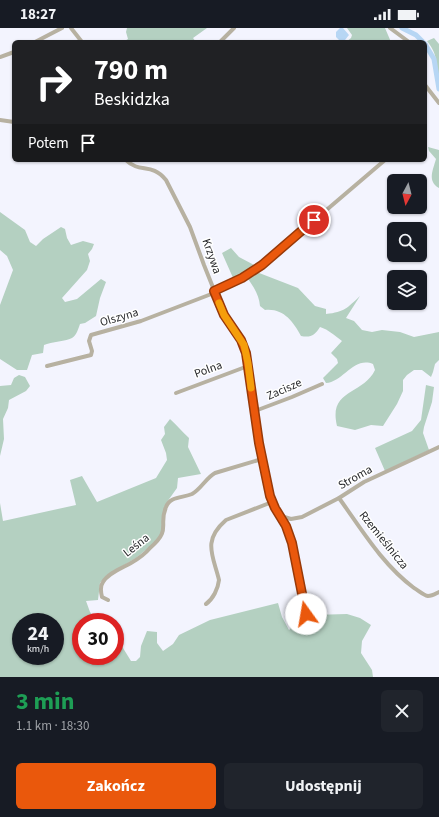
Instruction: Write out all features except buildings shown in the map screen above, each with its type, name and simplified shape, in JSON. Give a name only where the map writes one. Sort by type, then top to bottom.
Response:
[{"type":"street","points":[[39,40],[62,28]]},
{"type":"street","points":[[71,28],[80,40]]},
{"type":"street","points":[[222,40],[234,28]]},
{"type":"street","points":[[390,28],[407,40]]},
{"type":"street","points":[[0,58],[12,53]]},
{"type":"street","points":[[427,88],[439,103]]},
{"type":"street","points":[[0,120],[12,122]]},
{"type":"street","name":"Krzywa","points":[[129,162],[135,167],[155,170],[166,180],[190,227],[224,315],[244,345],[262,459],[272,502],[286,526],[292,543],[306,614]]},
{"type":"street","points":[[214,292],[242,278],[262,265],[383,162]]},
{"type":"street","name":"Olszyna","points":[[47,366],[91,355],[92,351],[89,340],[91,336],[141,321],[214,292]]},
{"type":"street","name":"Polna","points":[[176,393],[248,366]]},
{"type":"street","name":"Zacisze","points":[[254,412],[322,384]]},
{"type":"street","name":"Stroma","points":[[294,519],[302,517],[339,498],[364,482],[439,447]]},
{"type":"street","name":"Leśna","points":[[108,600],[102,597],[102,582],[108,576],[144,554],[162,536],[164,530],[164,513],[168,503],[175,499],[194,493],[211,475],[215,473],[262,459]]},
{"type":"street","name":"Rzemieślnicza","points":[[339,498],[370,542],[405,581],[425,595],[434,595],[439,592]]},
{"type":"street","points":[[206,604],[210,601],[219,580],[210,553],[210,546],[221,524],[226,520],[272,502]]},
{"type":"street","points":[[280,516],[287,519],[294,519]]},
{"type":"street","points":[[286,526],[294,519]]},
{"type":"green space","points":[[127,28],[207,28],[193,38],[194,40],[126,40],[128,39],[126,32]]},
{"type":"green space","points":[[347,28],[385,28],[390,40],[348,40],[352,35]]},
{"type":"green space","points":[[434,38],[439,44],[439,81],[435,56],[427,41]]},
{"type":"green space","points":[[428,147],[439,150],[439,188],[435,185],[432,179],[432,171],[436,159],[429,151]]},
{"type":"green space","points":[[0,212],[25,230],[30,242],[36,246],[43,239],[61,227],[65,229],[67,238],[71,245],[83,241],[94,244],[88,254],[90,261],[87,270],[62,298],[65,302],[77,299],[101,279],[106,282],[100,298],[96,316],[85,323],[80,324],[74,337],[44,345],[43,353],[32,355],[27,370],[17,370],[0,359],[0,305],[13,270],[7,256],[0,250]]},
{"type":"green space","points":[[231,248],[239,257],[256,266],[234,280],[222,253]]},
{"type":"green space","points":[[254,271],[298,288],[315,306],[326,309],[326,314],[342,311],[360,296],[346,318],[354,321],[362,330],[372,332],[382,330],[400,332],[414,337],[439,332],[439,360],[435,364],[431,377],[422,370],[414,370],[407,375],[403,380],[403,391],[397,404],[383,426],[371,425],[355,430],[337,426],[337,405],[348,394],[370,378],[375,370],[373,364],[366,362],[360,363],[332,382],[326,383],[323,378],[338,363],[337,359],[331,353],[342,341],[329,331],[320,327],[312,335],[307,337],[301,336],[295,325],[282,313],[265,310],[260,306],[257,294],[246,276]]},
{"type":"green space","points":[[19,375],[25,377],[30,386],[26,391],[9,400],[8,408],[3,419],[4,439],[0,456],[0,386],[11,385],[14,378]]},
{"type":"green space","points":[[426,385],[434,387],[432,402],[423,433],[429,450],[385,471],[375,448],[412,431],[421,420]]},
{"type":"green space","points":[[170,419],[189,438],[188,447],[201,474],[178,478],[177,488],[167,502],[162,534],[153,544],[136,558],[107,575],[100,583],[98,600],[86,601],[91,613],[72,613],[72,665],[124,665],[124,650],[131,661],[136,661],[140,657],[141,646],[147,631],[157,632],[157,643],[163,651],[173,644],[179,635],[210,620],[278,603],[282,617],[289,630],[299,621],[312,615],[347,614],[360,618],[371,625],[362,641],[361,653],[372,670],[373,677],[0,677],[0,503],[3,521],[76,505],[70,480],[82,476],[97,502],[156,478],[167,460],[161,440],[165,434],[164,427]]},
{"type":"water","points":[[340,28],[343,28],[349,35],[345,40],[339,40],[336,37],[336,32]]},
{"type":"waterway","points":[[402,28],[416,35],[421,40]]},
{"type":"waterway","points":[[427,47],[434,59],[439,89]]},
{"type":"slow traffic","points":[[219,303],[228,322],[244,345],[251,388]]},
{"type":"route","points":[[306,614],[292,543],[286,526],[275,508],[270,496],[259,443],[248,363],[244,345],[224,315],[214,291],[242,278],[262,265],[314,220]]}]
